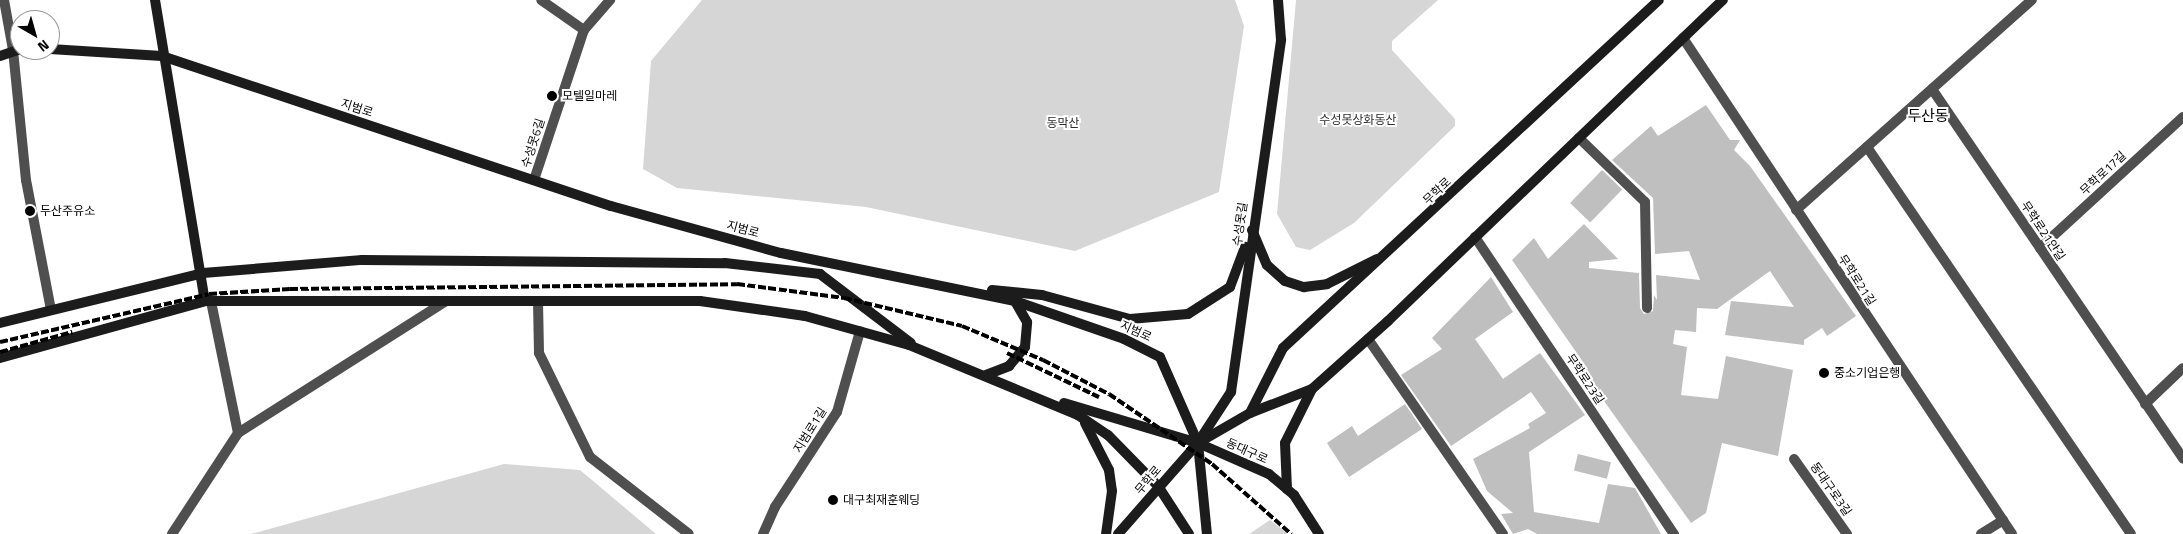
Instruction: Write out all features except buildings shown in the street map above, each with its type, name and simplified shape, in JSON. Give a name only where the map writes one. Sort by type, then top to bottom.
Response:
[{"type":"main road","points":[[155,0],[162,56],[208,301]]},
{"type":"main road","name":"수성못길","points":[[1198,443],[1231,392],[1252,229],[1281,40],[1278,0]]},
{"type":"main road","name":"무학로","points":[[1250,413],[1283,348],[1388,254],[1660,0]]},
{"type":"main road","name":"무학로","points":[[1118,534],[1158,486],[1198,443],[1250,413],[1312,388],[1475,238],[1723,0]]},
{"type":"main road","name":"지범로","points":[[60,50],[162,56],[610,206],[781,253],[952,285],[1015,301],[1124,339],[1160,357],[1198,443],[1207,534]]},
{"type":"main road","points":[[1252,229],[1267,265],[1285,280],[1304,287],[1326,284],[1388,254]]},
{"type":"main road","points":[[952,285],[1042,295],[1130,319],[1188,314],[1230,287],[1252,229]]},
{"type":"main road","points":[[0,323],[203,273],[362,260],[734,264],[820,274],[919,349]]},
{"type":"main road","points":[[0,358],[208,301],[700,301],[805,316],[919,349],[1078,414],[1108,435],[1158,486],[1190,534]]},
{"type":"main road","points":[[986,375],[1010,366],[1025,347],[1026,322],[1015,301]]},
{"type":"main road","points":[[1287,489],[1285,444],[1312,388]]},
{"type":"main road","points":[[1019,389],[1198,443]]},
{"type":"main road","points":[[1078,414],[1092,431],[1110,470],[1112,491],[1106,534]]},
{"type":"main road","name":"동대구로","points":[[1198,443],[1269,474],[1287,489],[1319,534]]},
{"type":"street","points":[[4,0],[10,25]]},
{"type":"street","points":[[541,0],[584,30]]},
{"type":"street","name":"수성못6길","points":[[534,180],[584,30],[610,0]]},
{"type":"street","points":[[1796,210],[2032,0]]},
{"type":"street","name":"무학로21길","points":[[1683,38],[2012,534]]},
{"type":"street","points":[[17,60],[26,180],[51,310]]},
{"type":"street","name":"무학로21안길","points":[[1932,89],[2183,459]]},
{"type":"street","name":"무학로17길","points":[[2040,248],[2183,117]]},
{"type":"street","points":[[1579,138],[1645,202],[1647,308]]},
{"type":"street","points":[[1867,147],[2131,534]]},
{"type":"street","name":"무학로23길","points":[[1475,238],[1674,534]]},
{"type":"street","points":[[208,301],[238,433]]},
{"type":"street","points":[[172,534],[238,433],[446,301]]},
{"type":"street","points":[[538,301],[539,353],[590,457],[689,534]]},
{"type":"street","name":"지범로1길","points":[[763,534],[775,507],[837,412],[860,331]]},
{"type":"street","points":[[1368,338],[1502,534]]},
{"type":"street","points":[[2145,404],[2183,368]]},
{"type":"street","name":"동대구로3길","points":[[1794,459],[1847,534]]},
{"type":"street","points":[[1981,534],[2002,520]]},
{"type":"green space","name":"동막산","points":[[702,0],[1235,0],[1244,26],[1219,192],[1075,251],[866,207],[677,188],[643,169],[651,61]]},
{"type":"green space","name":"수성못상화동산","points":[[1296,0],[1438,0],[1392,41],[1392,50],[1455,119],[1455,126],[1354,223],[1310,250],[1296,247],[1277,214]]},
{"type":"green space","points":[[504,464],[580,470],[656,534],[251,534]]},
{"type":"green space","points":[[1270,520],[1288,534],[1249,534]]},
{"type":"railway","points":[[0,342],[209,294],[290,289],[737,284],[844,298],[962,326],[1043,360],[1109,394],[1212,464],[1291,534]]},
{"type":"railway","points":[[0,352],[72,332]]},
{"type":"railway","points":[[1007,353],[1099,397]]},
{"type":"place","name":"모텔일마레","points":[[552,96]]},
{"type":"place","name":"두산주유소","points":[[30,211]]},
{"type":"place","name":"중소기업은행","points":[[1824,373]]},
{"type":"place","name":"대구최재훈웨딩","points":[[833,500]]},
{"type":"district","name":"두산동","points":[[1928,116]]}]
